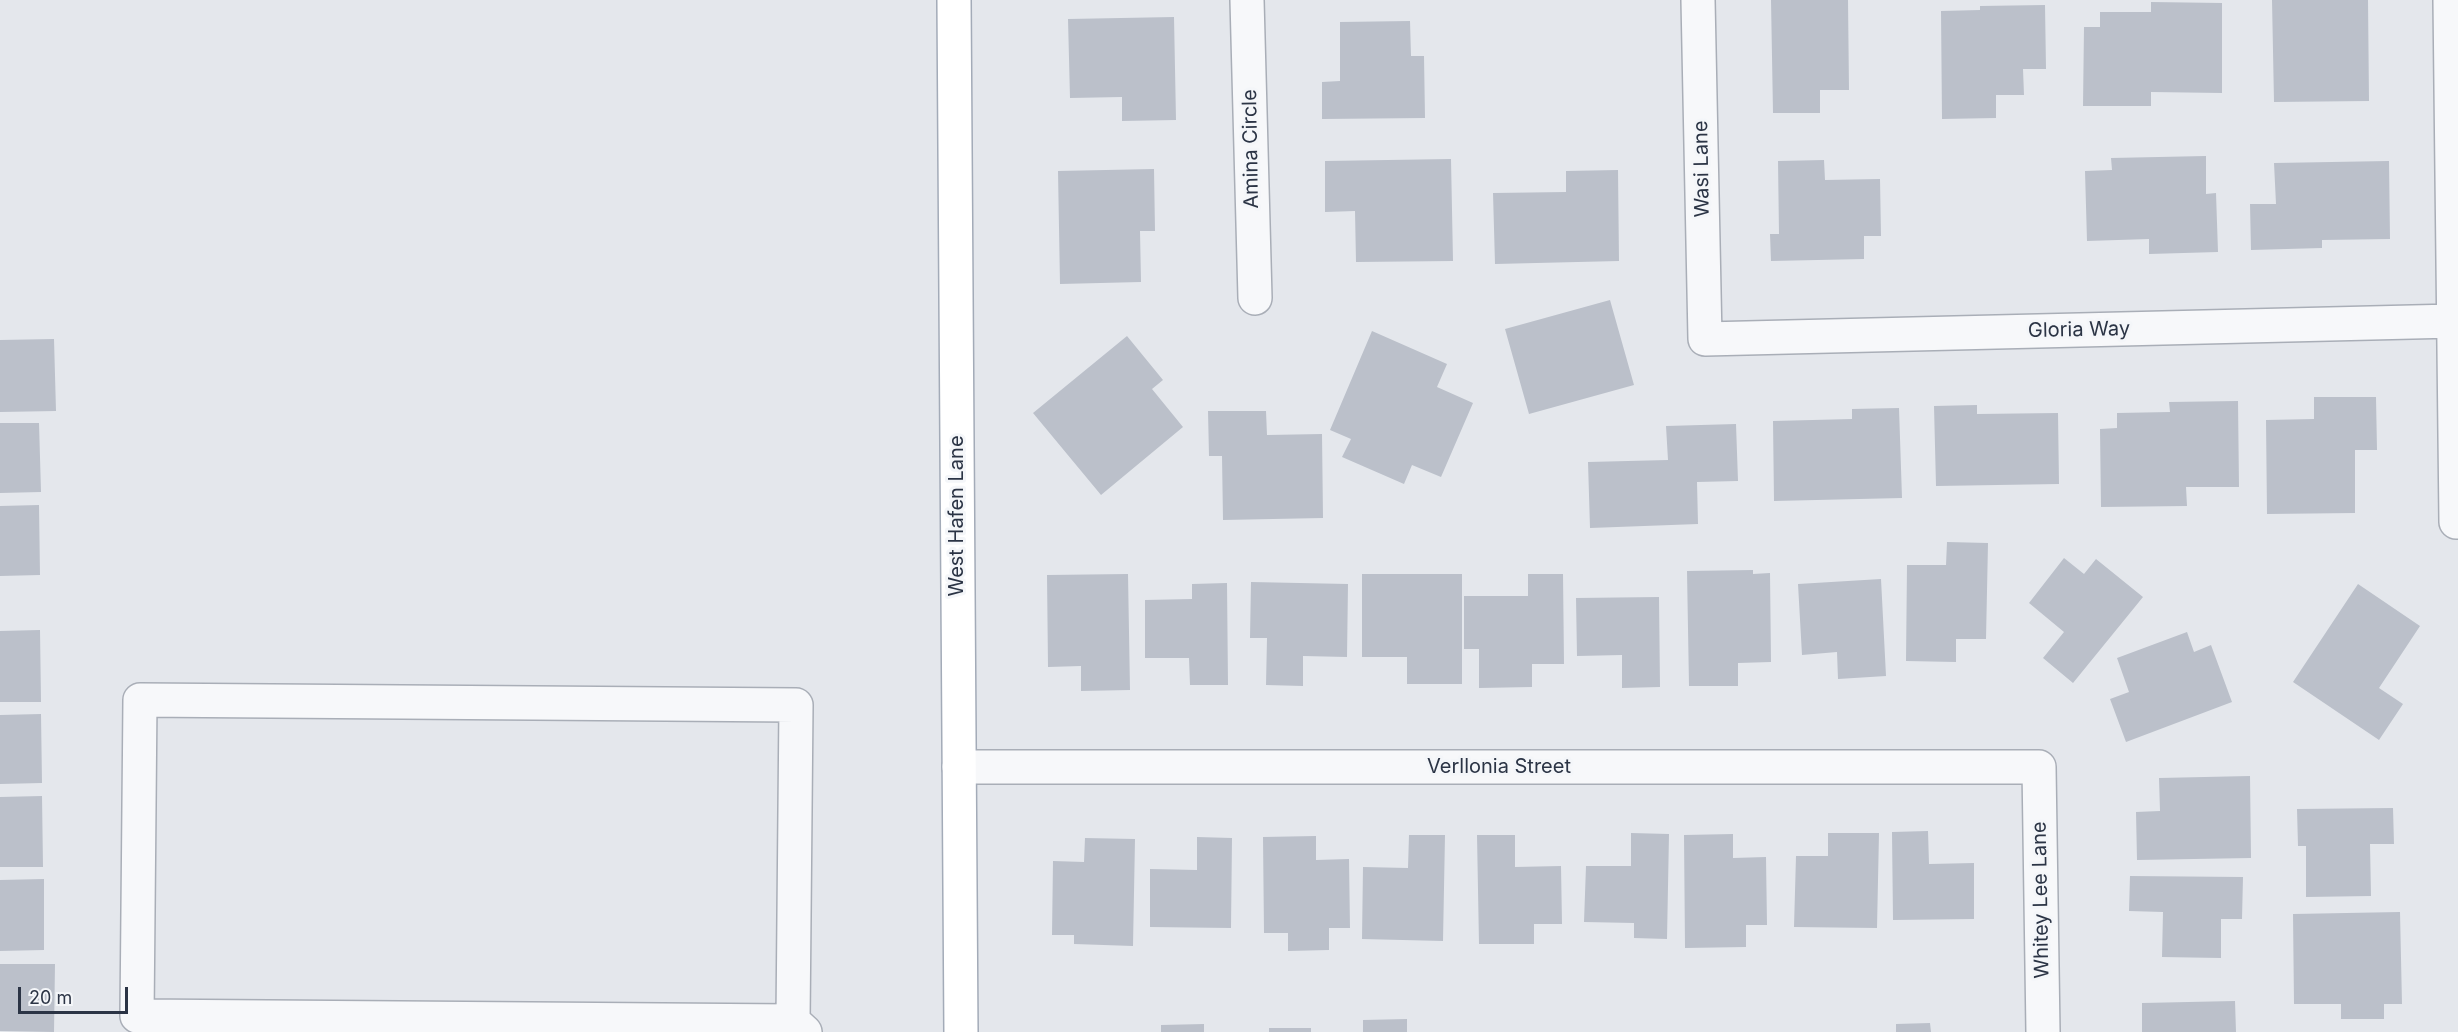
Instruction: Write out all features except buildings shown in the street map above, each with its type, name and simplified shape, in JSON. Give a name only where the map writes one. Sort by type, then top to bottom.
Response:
[{"type":"main road","name":"West Hafen Lane","points":[[954,0],[961,1032]]},
{"type":"street","name":"Amina Circle","points":[[1248,0],[1255,298]]},
{"type":"street","name":"Wasi Lane","points":[[1698,0],[1705,339]]},
{"type":"street","points":[[2450,0],[2456,522]]},
{"type":"street","name":"Gloria Way","points":[[1705,339],[2454,321]]},
{"type":"street","points":[[140,700],[796,705],[799,1027],[137,1016],[140,700]]},
{"type":"street","name":"Verllonia Street","points":[[959,767],[2039,767]]},
{"type":"street","name":"Whitey Lee Lane","points":[[2039,767],[2043,1032]]}]
